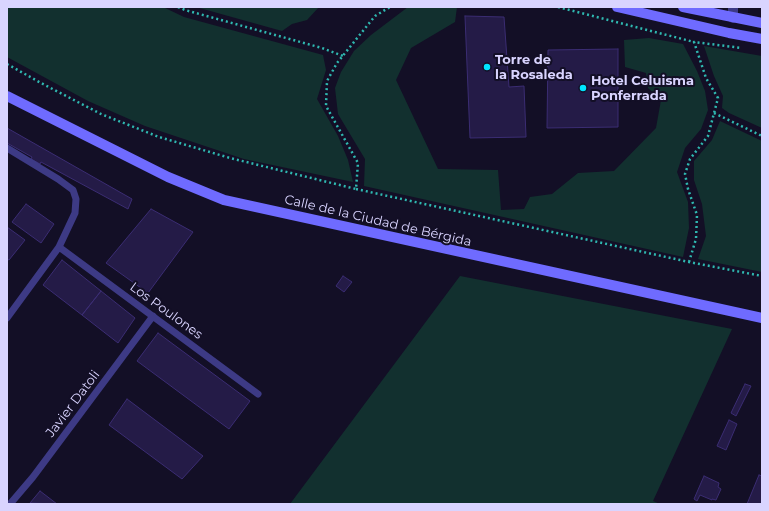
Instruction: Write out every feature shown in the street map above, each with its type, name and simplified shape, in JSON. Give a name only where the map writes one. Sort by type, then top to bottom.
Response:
[{"type":"street","points":[[617,7],[729,33],[762,39]]},
{"type":"street","points":[[683,7],[762,23]]},
{"type":"street","points":[[733,7],[733,18]]},
{"type":"street","name":"Calle de la Ciudad de Bérgida","points":[[7,96],[168,177],[224,200],[762,318]]},
{"type":"lane","points":[[7,148],[58,179],[73,190],[76,199],[74,213],[60,247],[7,318]]},
{"type":"lane","name":"Los Poulones","points":[[60,247],[258,394]]},
{"type":"lane","name":"Javier Datoli","points":[[10,504],[33,477],[153,316]]},
{"type":"path","points":[[178,7],[322,48],[343,56]]},
{"type":"path","points":[[356,189],[358,163],[326,106],[327,81],[337,63],[375,16],[390,7]]},
{"type":"path","points":[[558,7],[694,42],[747,49]]},
{"type":"path","points":[[689,262],[696,239],[697,214],[688,189],[685,174],[690,159],[708,136],[718,98],[706,78],[694,42]]},
{"type":"path","points":[[7,64],[101,114],[159,137],[230,158],[356,189],[689,262],[762,276]]},
{"type":"path","points":[[714,113],[762,136]]},
{"type":"green space","points":[[7,7],[163,7],[184,17],[323,55],[326,70],[317,99],[338,136],[348,160],[353,182],[244,159],[145,126],[88,101],[7,57]]},
{"type":"green space","points":[[196,7],[319,7],[307,20],[292,24],[282,31]]},
{"type":"green space","points":[[408,7],[457,7],[455,22],[411,48],[396,80],[438,169],[498,170],[501,210],[524,209],[530,197],[552,194],[578,173],[614,171],[656,128],[661,100],[648,88],[646,73],[625,67],[624,40],[649,38],[683,44],[697,71],[705,91],[708,110],[701,129],[685,148],[677,172],[688,202],[689,228],[683,257],[364,186],[365,159],[338,114],[335,88],[341,72],[354,51],[371,35]]},
{"type":"green space","points":[[704,46],[762,56],[762,128],[729,113],[722,108],[723,96],[714,76]]},
{"type":"green space","points":[[720,121],[762,141],[762,272],[698,259],[706,236],[702,204],[694,180],[694,161],[712,140]]},
{"type":"green space","points":[[460,276],[732,329],[653,501],[660,504],[290,504]]},
{"type":"building","name":"Torre de la Rosaleda","points":[[465,16],[504,17],[509,87],[524,86],[526,137],[470,138]]},
{"type":"building","name":"Hotel Celuisma Ponferrada","points":[[618,49],[618,127],[547,128],[548,50]]},
{"type":"building","points":[[7,128],[132,199],[128,209],[41,162],[40,164],[31,159],[32,157],[7,143]]},
{"type":"building","points":[[26,204],[54,224],[41,243],[12,222]]},
{"type":"building","points":[[151,209],[193,232],[148,293],[106,263]]},
{"type":"building","points":[[7,227],[25,240],[9,260],[7,259]]},
{"type":"building","points":[[62,260],[101,291],[82,315],[43,285]]},
{"type":"building","points":[[343,276],[352,282],[344,292],[336,286]]},
{"type":"building","points":[[101,291],[135,318],[118,343],[82,315]]},
{"type":"building","points":[[158,333],[250,401],[229,429],[137,361]]},
{"type":"building","points":[[745,384],[751,386],[736,416],[731,413]]},
{"type":"building","points":[[127,399],[203,456],[182,479],[109,425]]},
{"type":"building","points":[[729,420],[737,424],[726,450],[717,446]]},
{"type":"building","points":[[759,475],[762,476],[762,504],[747,504]]},
{"type":"building","points":[[704,476],[719,483],[718,487],[721,489],[716,500],[700,495],[697,501],[694,499]]},
{"type":"building","points":[[40,491],[57,504],[30,503]]},
{"type":"place","name":"Torre de la Rosaleda","points":[[487,67]]},
{"type":"place","name":"Hotel Celuisma Ponferrada","points":[[583,88]]}]
